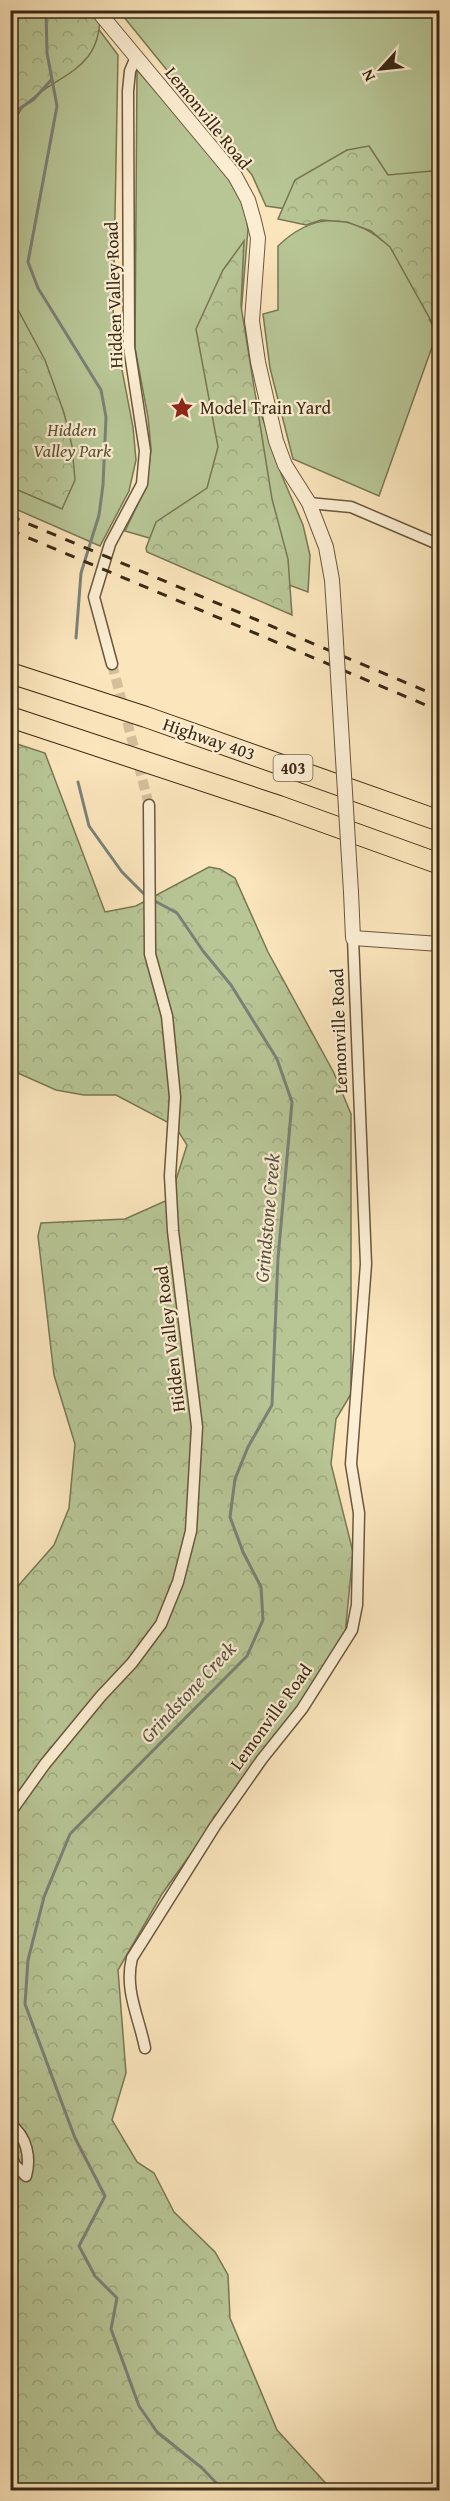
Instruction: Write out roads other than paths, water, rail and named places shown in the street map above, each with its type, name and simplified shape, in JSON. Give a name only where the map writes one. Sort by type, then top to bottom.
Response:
[{"type":"highway","name":"Highway 403","points":[[10,673],[146,717],[440,822]]},
{"type":"highway","name":"403","points":[[10,717],[279,806],[440,864]]},
{"type":"street","name":"Lemonville Road","points":[[97,10],[235,176],[248,200],[258,238],[252,321],[258,362],[276,441],[285,465],[309,503],[326,548],[332,580],[336,626],[351,892],[366,1264],[351,1464],[359,1513],[357,1605],[352,1630],[302,1709],[261,1759],[215,1826],[132,1958],[129,1981],[131,2000],[145,2048]]},
{"type":"street","name":"Hidden Valley Road","points":[[112,664],[94,597],[110,544],[142,484],[145,451],[135,391],[129,324],[128,91],[130,71],[136,57]]},
{"type":"street","points":[[309,503],[351,507],[440,545]]},
{"type":"street","name":"Hidden Valley Road","points":[[10,1813],[45,1764],[101,1696],[132,1663],[161,1624],[178,1582],[191,1531],[197,1427],[173,1231],[170,1176],[175,1097],[167,1016],[150,954],[149,805]]},
{"type":"street","points":[[353,938],[440,945]]},
{"type":"street","points":[[10,2124],[19,2130],[30,2161],[26,2176],[15,2165],[10,2152]]},
{"type":"waterway","name":"Grindstone Creek","points":[[46,10],[47,53],[57,106],[28,262],[38,288],[101,390],[106,417],[103,485],[99,515],[81,573],[76,638]]},
{"type":"waterway","points":[[10,115],[34,99],[52,79]]},
{"type":"waterway","name":"Grindstone Creek","points":[[78,782],[89,826],[122,872],[147,897]]},
{"type":"waterway","name":"Grindstone Creek","points":[[153,900],[177,913],[203,951],[231,985],[277,1059],[292,1102],[278,1258],[272,1405],[248,1447],[235,1479],[230,1517],[243,1552],[261,1587],[263,1620],[247,1656],[70,1834],[44,1897],[28,1960],[25,2004],[75,2138],[105,2196],[79,2246],[95,2276],[117,2298],[111,2329],[139,2406],[157,2432],[202,2468],[223,2490]]},
{"type":"tunnel","points":[[112,664],[149,805]]},
{"type":"railway","points":[[10,516],[440,697]]},
{"type":"railway","points":[[10,530],[440,711]]},
{"type":"place","name":"Model Train Yard","points":[[182,408]]},
{"type":"park label","name":"Hidden Valley Park","points":[[72,440]]}]
